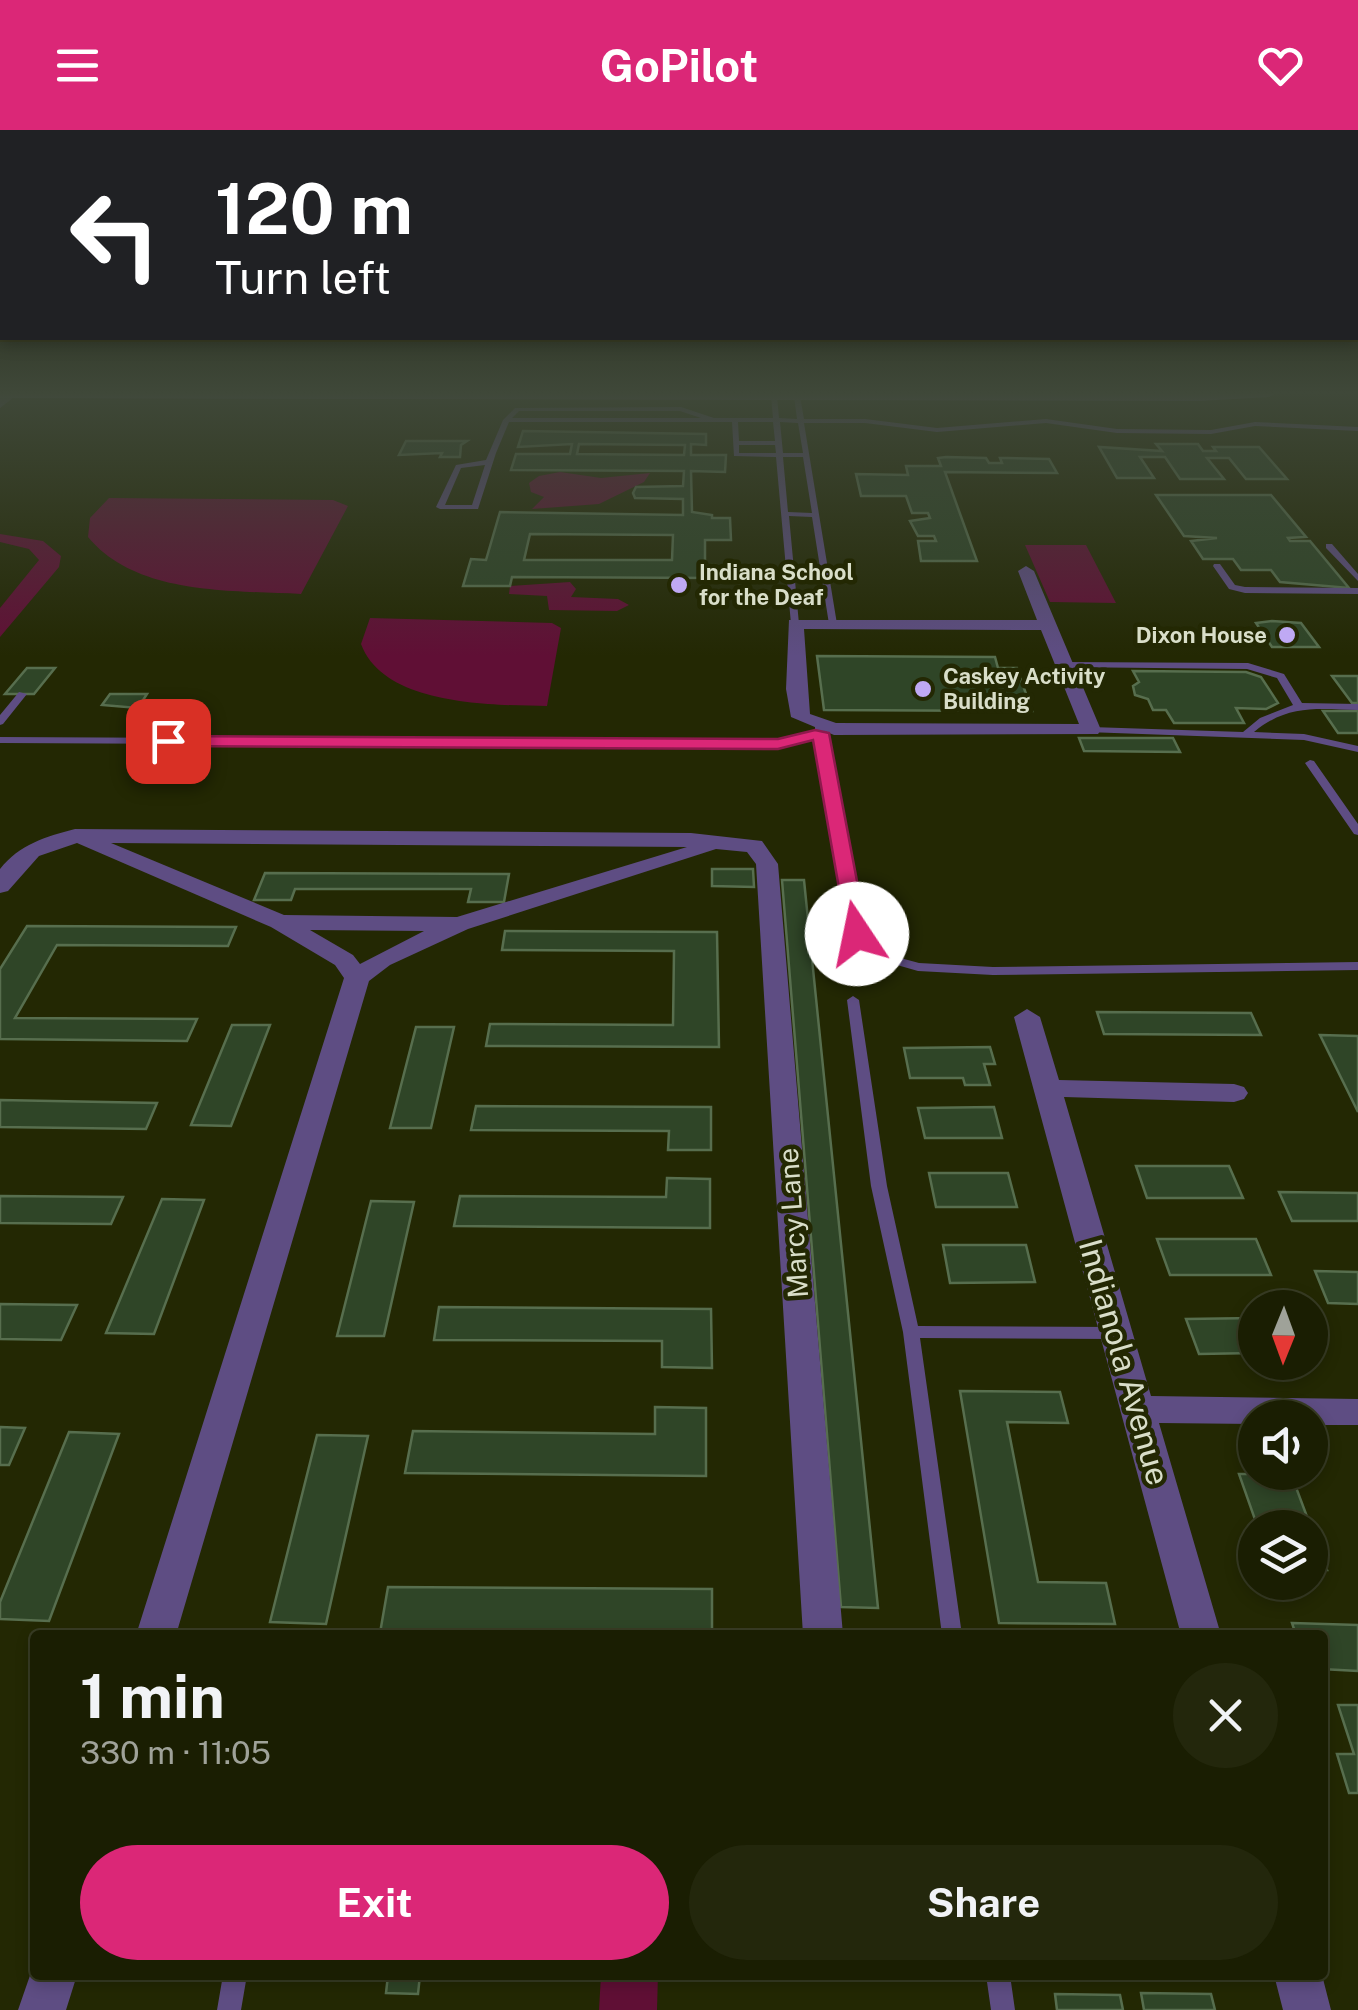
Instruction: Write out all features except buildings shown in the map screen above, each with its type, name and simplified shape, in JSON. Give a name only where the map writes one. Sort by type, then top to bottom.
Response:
[{"type":"street","points":[[1026,570],[1091,730],[820,730],[802,717],[798,708],[795,624],[1046,624]]},
{"type":"street","points":[[74,836],[280,922],[344,960],[357,978]]},
{"type":"street","name":"Marcy Lane","points":[[0,886],[15,861],[45,844],[74,836],[754,846],[767,864],[822,1630]]},
{"type":"street","points":[[158,1630],[357,978],[381,960],[459,924],[722,844]]},
{"type":"street","points":[[280,922],[459,924]]},
{"type":"street","name":"Indianola Avenue","points":[[1027,1017],[1201,1630]]},
{"type":"street","points":[[1047,1088],[1234,1093]]},
{"type":"street","points":[[1138,1409],[1358,1412]]},
{"type":"street","points":[[42,2010],[51,1980]]},
{"type":"street","points":[[1299,1980],[1308,2010]]},
{"type":"lane","points":[[452,481],[440,508],[474,507],[484,481]]},
{"type":"lane","points":[[781,481],[795,624]]},
{"type":"lane","points":[[812,481],[833,624]]},
{"type":"lane","points":[[784,514],[817,515]]},
{"type":"lane","points":[[1329,546],[1358,579]]},
{"type":"lane","points":[[1217,566],[1232,586],[1245,590],[1358,590]]},
{"type":"lane","points":[[1064,665],[1248,666],[1281,676],[1299,706]]},
{"type":"lane","points":[[0,722],[22,694]]},
{"type":"lane","points":[[1245,735],[1263,720],[1299,706],[1358,707]]},
{"type":"lane","points":[[0,740],[778,744],[820,730],[857,934],[866,952],[918,967],[993,971],[1358,966]]},
{"type":"lane","points":[[1091,730],[1304,737],[1358,748]]},
{"type":"lane","points":[[1310,763],[1358,832]]},
{"type":"lane","points":[[853,1000],[880,1186],[911,1332],[951,1630]]},
{"type":"lane","points":[[911,1332],[1116,1334]]},
{"type":"lane","points":[[228,2010],[234,1980]]},
{"type":"lane","points":[[999,1980],[1003,2010]]},
{"type":"shaded area","points":[[645,481],[599,504],[532,509],[544,497],[531,492],[529,483]]},
{"type":"shaded area","points":[[109,498],[333,500],[348,506],[301,594],[187,586],[132,570],[108,556],[88,537],[90,518]]},
{"type":"shaded area","points":[[0,534],[43,541],[61,556],[59,567],[0,637],[0,608],[39,560],[29,549],[0,542]]},
{"type":"shaded area","points":[[1025,545],[1086,545],[1116,603],[1050,602]]},
{"type":"shaded area","points":[[570,582],[576,589],[571,597],[618,599],[629,605],[617,611],[549,610],[547,596],[509,594],[510,586]]},
{"type":"shaded area","points":[[370,618],[552,623],[561,628],[547,706],[442,698],[392,680],[373,664],[361,644]]},
{"type":"shaded area","points":[[601,1980],[658,1980],[657,2010],[599,2010]]},
{"type":"place","name":"Indiana School for the Deaf","points":[[679,585]]},
{"type":"place","name":"Dixon House","points":[[1287,635]]},
{"type":"place","name":"Caskey Activity Building","points":[[923,689]]},
{"type":"route","points":[[168,741],[778,744],[820,733],[857,934]]}]
